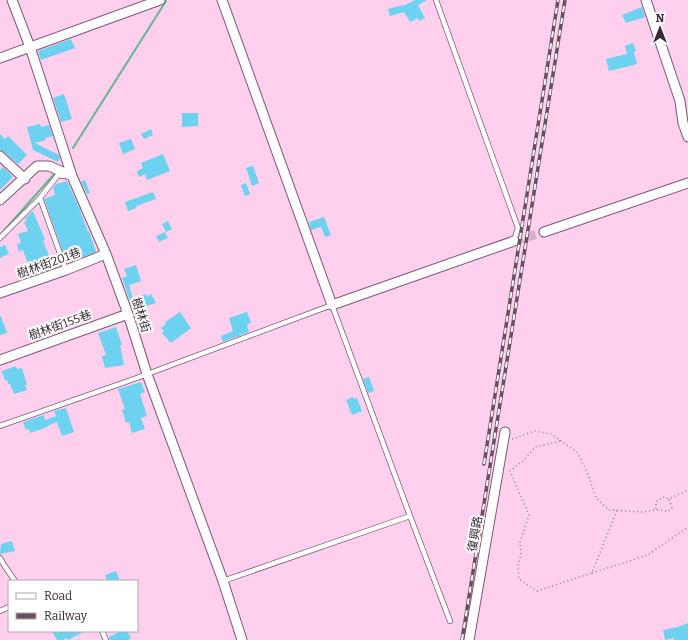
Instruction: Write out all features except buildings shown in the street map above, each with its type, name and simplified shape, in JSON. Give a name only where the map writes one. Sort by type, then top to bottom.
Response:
[{"type":"street","name":"樹林街","points":[[12,0],[30,47],[72,176],[106,254],[128,314],[147,374],[223,580],[242,640]]},
{"type":"street","points":[[0,58],[160,0]]},
{"type":"street","points":[[222,0],[332,305],[514,241]]},
{"type":"street","points":[[646,0],[680,101],[683,123],[688,137]]},
{"type":"street","points":[[0,156],[25,179]]},
{"type":"street","points":[[0,200],[25,179],[37,166],[49,166],[72,176]]},
{"type":"street","points":[[544,232],[688,183]]},
{"type":"street","name":"樹林街201巷","points":[[0,293],[66,270],[106,254]]},
{"type":"street","name":"樹林街155巷","points":[[0,360],[128,314]]},
{"type":"street","name":"復興路","points":[[470,640],[505,432]]},
{"type":"lane","points":[[436,0],[518,228],[514,241]]},
{"type":"lane","points":[[0,238],[40,198],[58,175],[72,176]]},
{"type":"lane","points":[[40,198],[66,270]]},
{"type":"lane","points":[[0,426],[147,374],[332,305],[450,621]]},
{"type":"lane","points":[[223,580],[410,516]]},
{"type":"lane","points":[[0,558],[14,580]]},
{"type":"path","points":[[503,442],[535,431],[551,434],[578,452],[588,474],[596,498],[609,510],[642,512],[656,510],[668,511],[672,508],[669,499],[663,496],[656,502],[656,510]]},
{"type":"path","points":[[560,440],[535,447],[524,460],[510,471],[528,515],[520,542],[521,554],[518,565],[518,579],[537,591],[648,555],[688,527]]},
{"type":"path","points":[[669,499],[688,490]]},
{"type":"path","points":[[592,573],[617,510]]},
{"type":"waterway","points":[[73,148],[166,1]]},
{"type":"waterway","points":[[1,234],[56,172]]},
{"type":"tunnel","points":[[514,241],[544,232]]},
{"type":"railway","points":[[484,464],[558,0]]},
{"type":"railway","points":[[462,640],[565,0]]}]
